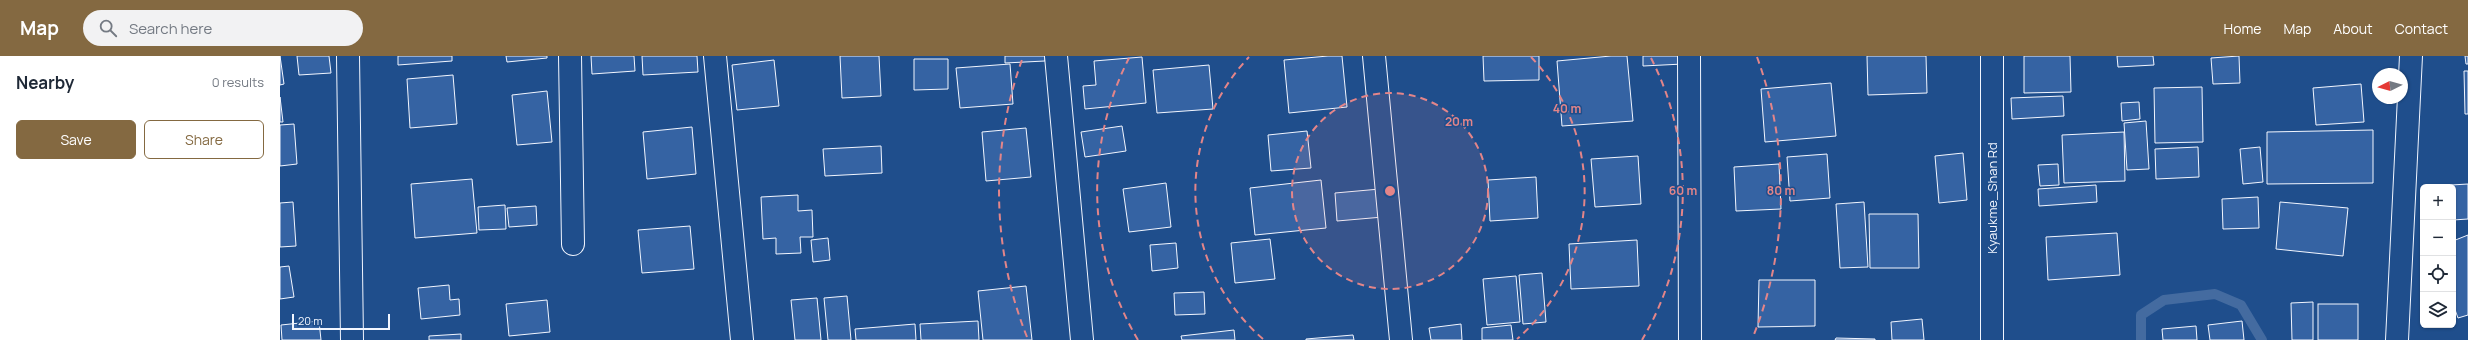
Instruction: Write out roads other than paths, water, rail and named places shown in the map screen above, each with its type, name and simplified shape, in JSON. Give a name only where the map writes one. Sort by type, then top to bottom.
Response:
[{"type":"street","points":[[348,56],[352,340]]},
{"type":"street","points":[[570,56],[573,244]]},
{"type":"street","points":[[715,56],[742,340]]},
{"type":"street","points":[[1056,56],[1082,340]]},
{"type":"street","points":[[1374,56],[1401,340]]},
{"type":"street","points":[[1689,56],[1690,340]]},
{"type":"street","name":"Kyaukme_Shan Rd","points":[[1992,56],[1992,340]]},
{"type":"street","points":[[2397,340],[2411,56]]},
{"type":"waterway","points":[[2141,340],[2141,315],[2164,300],[2215,294],[2241,305],[2262,340]]}]
